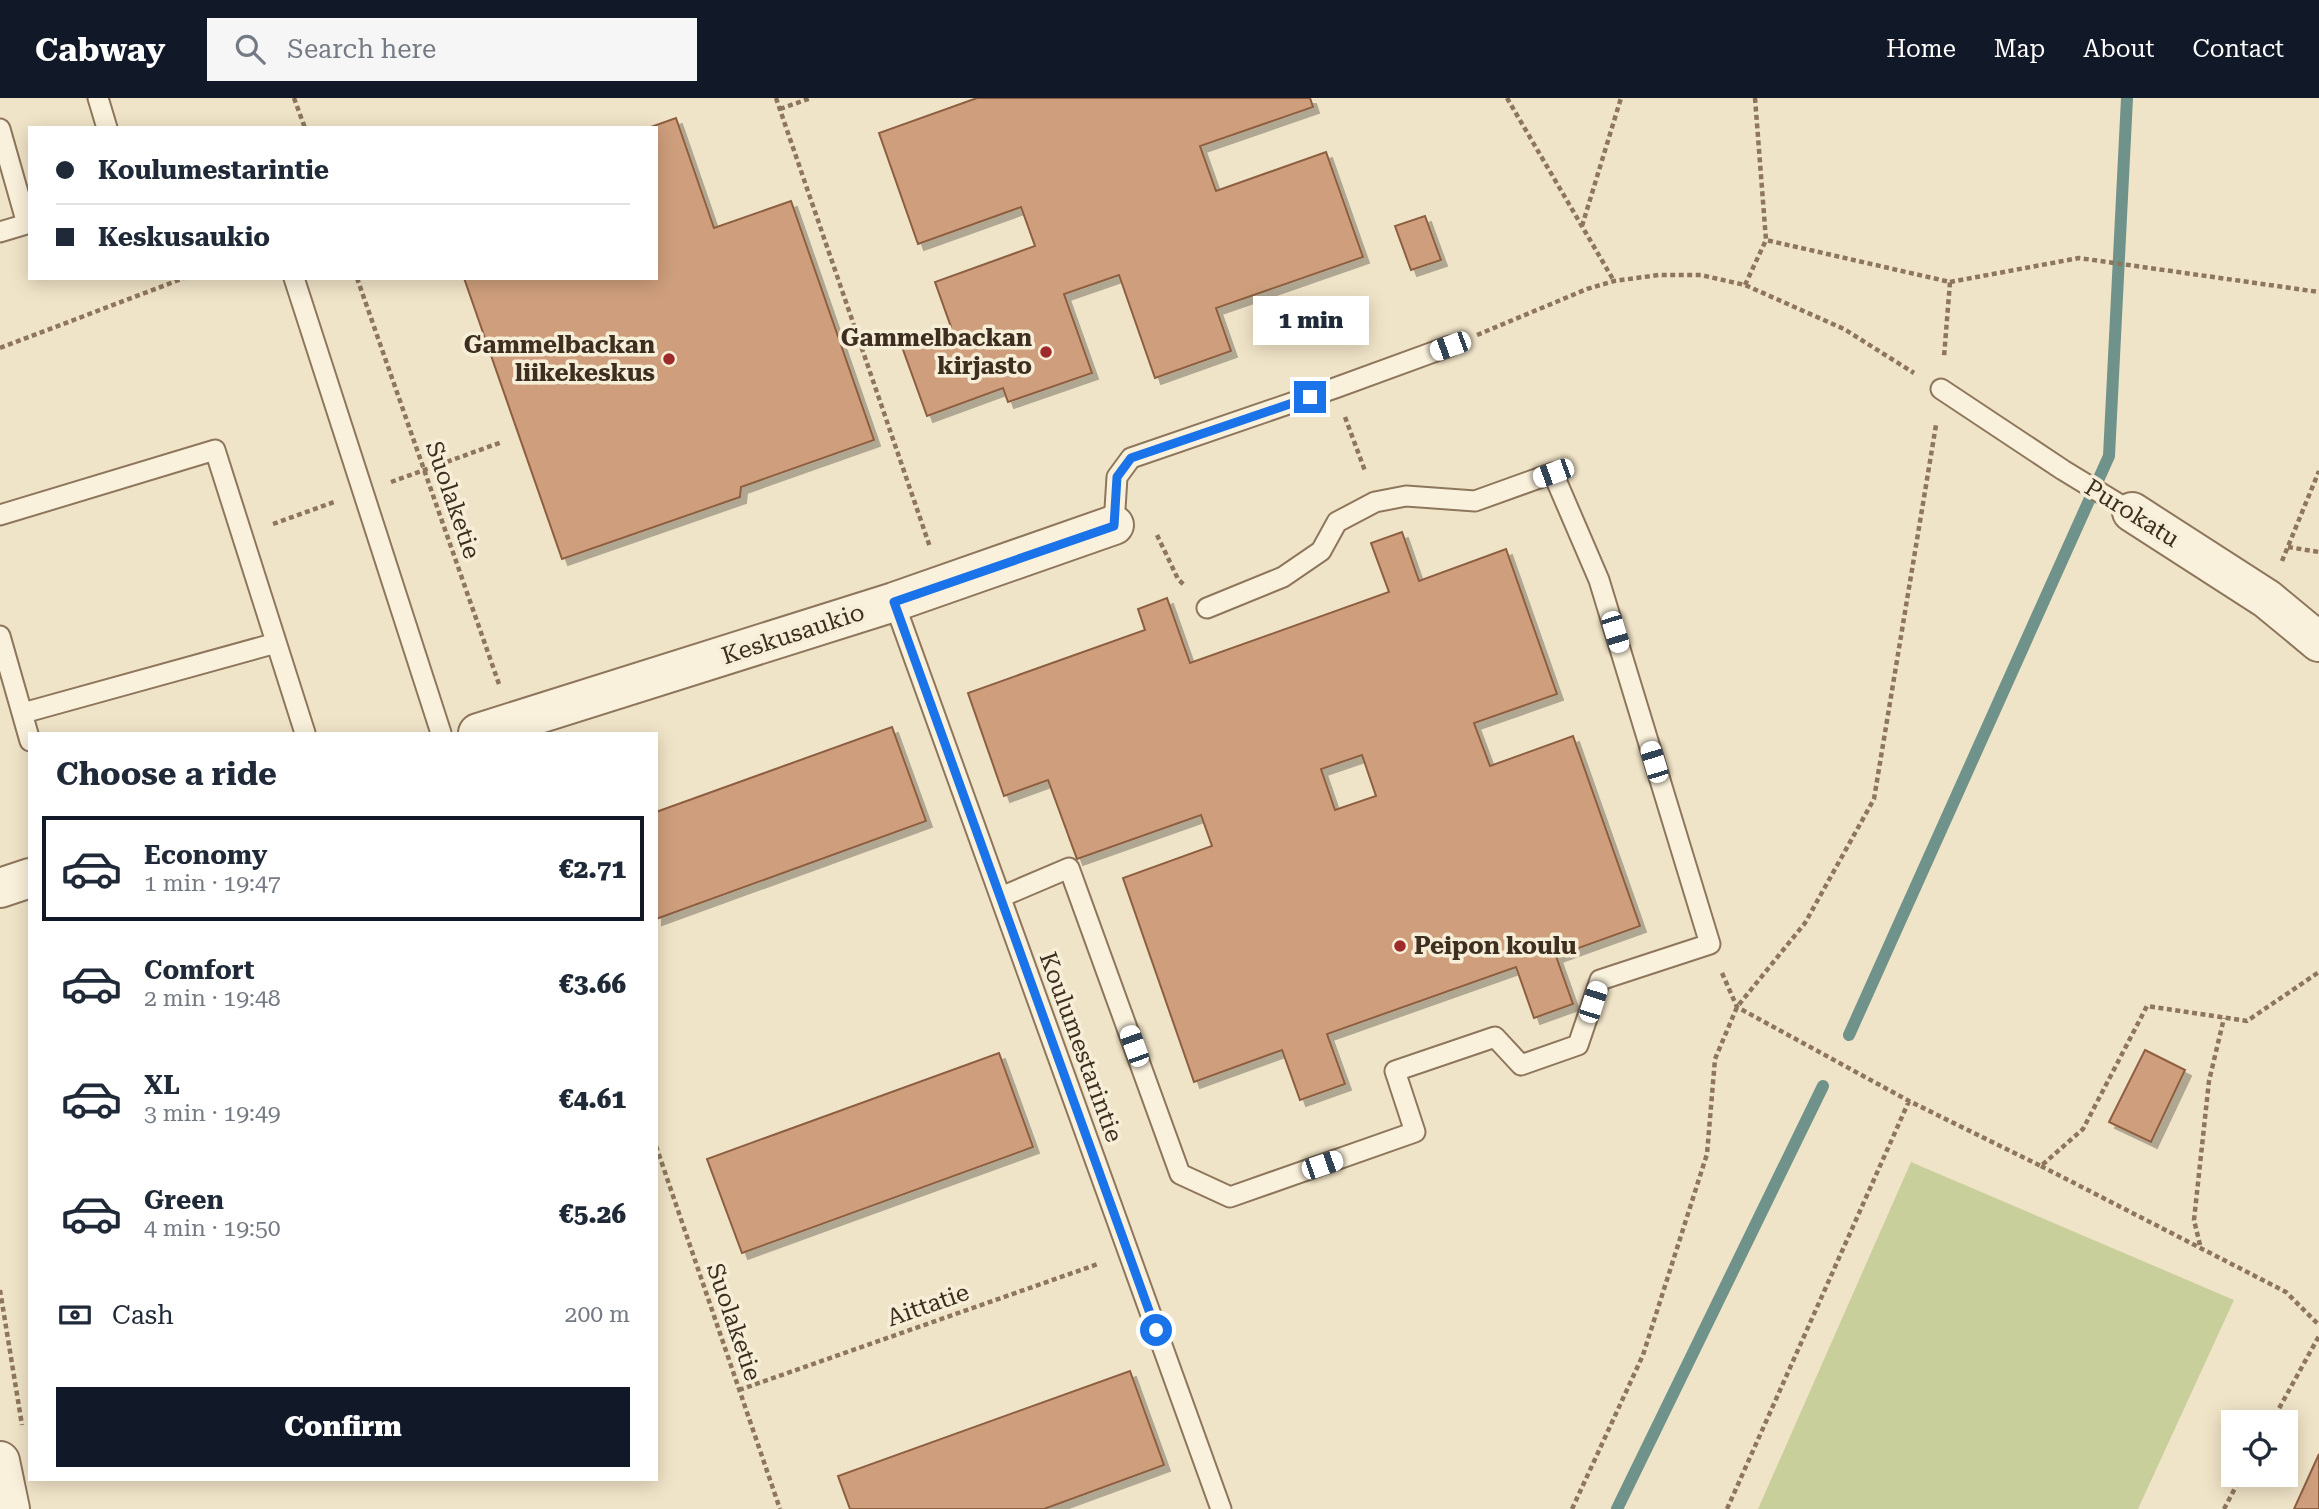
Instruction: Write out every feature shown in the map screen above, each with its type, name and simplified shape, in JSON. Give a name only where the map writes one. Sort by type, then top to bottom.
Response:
[{"type":"street","name":"Purokatu","points":[[2132,512],[2267,599],[2319,642]]},
{"type":"street","name":"Keskusaukio","points":[[495,728],[894,602],[1114,526]]},
{"type":"street","points":[[0,888],[28,879]]},
{"type":"street","points":[[0,1461],[10,1509]]},
{"type":"lane","points":[[98,98],[106,126]]},
{"type":"lane","points":[[0,129],[28,223],[0,233]]},
{"type":"lane","points":[[295,280],[441,732]]},
{"type":"lane","name":"Keskusaukio","points":[[1114,526],[1117,477],[1131,458],[1450,346]]},
{"type":"lane","name":"Purokatu","points":[[1941,389],[2132,512]]},
{"type":"lane","points":[[0,515],[215,450],[305,732]]},
{"type":"lane","points":[[1001,897],[1069,868],[1180,1174],[1230,1198],[1415,1132],[1395,1071],[1495,1037],[1521,1065],[1578,1045],[1600,980],[1710,944],[1599,580],[1553,473],[1475,501],[1406,496],[1375,502],[1337,522],[1321,551],[1283,577],[1207,608]]},
{"type":"lane","name":"Koulumestarintie","points":[[894,602],[1221,1509]]},
{"type":"lane","points":[[0,636],[28,733]]},
{"type":"lane","points":[[23,713],[276,643]]},
{"type":"path","points":[[294,98],[304,126]]},
{"type":"path","points":[[776,98],[943,586]]},
{"type":"path","points":[[780,109],[811,98]]},
{"type":"path","points":[[1507,98],[1614,281]]},
{"type":"path","points":[[1582,226],[1621,98]]},
{"type":"path","points":[[1745,285],[1766,240],[1755,98]]},
{"type":"path","points":[[1766,240],[1950,282],[2079,258],[2319,292]]},
{"type":"path","points":[[1450,346],[1587,289],[1614,281],[1659,275],[1701,275],[1745,285],[1843,329],[1941,389]]},
{"type":"path","points":[[0,348],[179,280]]},
{"type":"path","name":"Suolaketie","points":[[358,280],[495,728]]},
{"type":"path","points":[[1573,1509],[1643,1355],[1707,1154],[1715,1059],[1737,1007],[1805,923],[1874,799],[1941,389],[1950,282]]},
{"type":"path","points":[[1335,388],[1375,502]]},
{"type":"path","points":[[2267,599],[2319,471]]},
{"type":"path","points":[[1157,535],[1178,579],[1207,608]]},
{"type":"path","points":[[2288,547],[2319,552]]},
{"type":"path","points":[[2041,1166],[2083,1129],[2147,1006],[2247,1021],[2319,972]]},
{"type":"path","points":[[1737,1007],[1909,1101],[2200,1246],[2286,1292],[2319,1325]]},
{"type":"path","points":[[2200,1246],[2194,1220],[2209,1082],[2224,1018]]},
{"type":"path","points":[[1727,1509],[1909,1101]]},
{"type":"path","name":"Suolaketie","points":[[658,1152],[780,1509]]},
{"type":"path","name":"Aittatie","points":[[739,1390],[1129,1254]]},
{"type":"path","points":[[0,1290],[23,1430]]},
{"type":"path","points":[[2278,1410],[2319,1336]]},
{"type":"path","points":[[2224,1509],[2236,1487]]},
{"type":"green space","points":[[1911,1162],[2234,1300],[2138,1509],[1758,1509]]},
{"type":"building","points":[[977,98],[1310,98],[1313,107],[1200,146],[1216,191],[1326,152],[1363,257],[1216,308],[1231,351],[1155,378],[1119,275],[1064,294],[1092,373],[1008,402],[1003,388],[927,416],[901,344],[951,327],[935,282],[1035,246],[1021,207],[918,244],[879,133]]},
{"type":"building","name":"Gammelbackan liikekeskus","points":[[676,118],[714,228],[791,201],[874,440],[741,487],[740,497],[562,559],[465,280],[658,280],[658,126],[654,126]]},
{"type":"building","points":[[1425,216],[1441,260],[1411,270],[1395,226]]},
{"type":"building","points":[[1402,532],[1419,581],[1506,549],[1557,694],[1474,723],[1490,766],[1573,736],[1640,926],[1556,956],[1573,1004],[1534,1018],[1516,967],[1327,1034],[1345,1084],[1300,1100],[1282,1050],[1194,1082],[1123,878],[1212,846],[1201,815],[1077,859],[1048,780],[1004,796],[968,693],[1145,630],[1138,609],[1167,598],[1190,663],[1389,592],[1371,543]],"holes":[[[1362,755],[1376,796],[1335,810],[1321,769]]]},
{"type":"building","points":[[892,727],[926,821],[658,918],[658,811]]},
{"type":"building","points":[[2145,1050],[2185,1070],[2151,1142],[2109,1122]]},
{"type":"building","points":[[999,1053],[1033,1147],[742,1253],[707,1159]]},
{"type":"building","points":[[1130,1371],[1164,1465],[1044,1509],[850,1509],[838,1476]]},
{"type":"building","points":[[2319,1454],[2319,1509],[2294,1509]]},
{"type":"waterway","points":[[1849,1035],[2109,456],[2127,98]]},
{"type":"waterway","points":[[1617,1509],[1823,1086]]},
{"type":"place","name":"Gammelbackan kirjasto","points":[[1046,352]]},
{"type":"place","name":"Gammelbackan liikekeskus","points":[[669,359]]},
{"type":"place","name":"Peipon koulu","points":[[1400,946]]},
{"type":"route","points":[[1156,1330],[894,602],[1114,526],[1117,477],[1131,458],[1310,397]]}]
